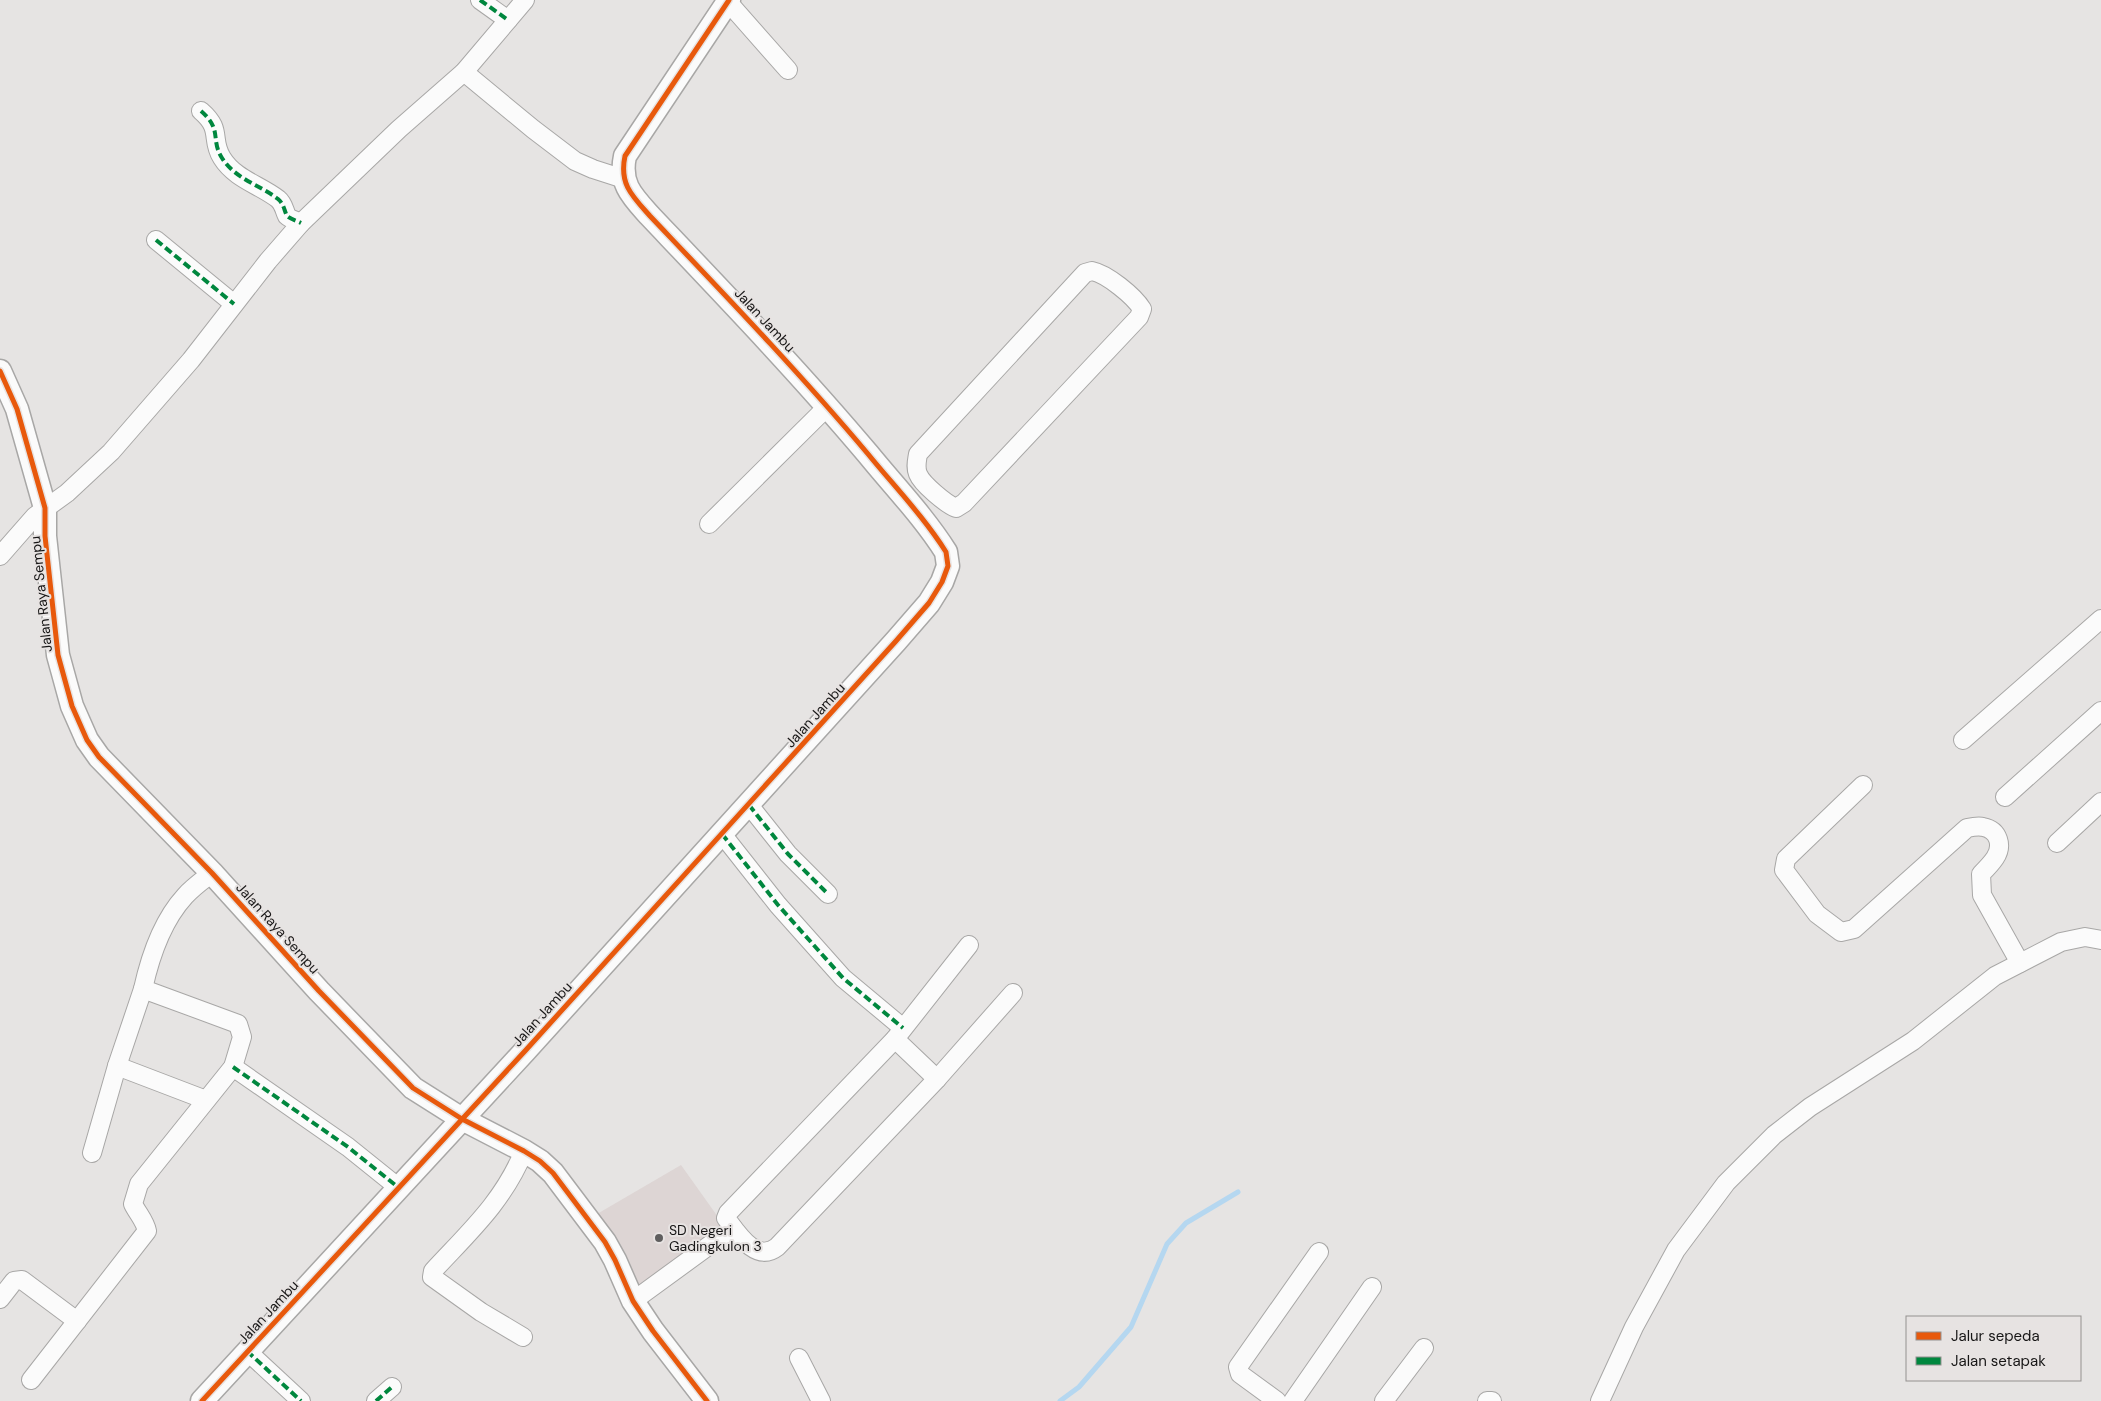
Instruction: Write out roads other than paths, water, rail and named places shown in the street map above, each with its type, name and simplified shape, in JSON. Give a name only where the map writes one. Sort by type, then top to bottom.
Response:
[{"type":"street","points":[[480,0],[508,20]]},
{"type":"street","points":[[0,556],[45,508],[68,493],[111,452],[191,360],[234,304],[301,223],[386,142],[464,72],[525,0]]},
{"type":"street","points":[[624,179],[622,171],[625,156],[728,1],[788,70]]},
{"type":"street","points":[[464,72],[575,161],[624,179]]},
{"type":"street","points":[[200,111],[210,120],[215,129],[218,150],[226,164],[245,180],[277,199],[283,205],[287,216],[301,223]]},
{"type":"street","name":"Jalan Jambu","points":[[202,1401],[399,1188],[896,642],[929,602],[942,582],[948,566],[947,555],[936,537],[828,406],[716,284],[650,216],[633,197],[624,179]]},
{"type":"street","points":[[156,240],[234,304]]},
{"type":"street","points":[[1092,271],[1102,273],[1138,302],[1142,309],[1139,317],[964,503],[956,508],[947,505],[918,476],[916,465],[918,454],[1084,273],[1092,271]]},
{"type":"street","name":"Jalan Raya Sempu","points":[[0,371],[17,409],[45,508],[45,536],[58,655],[72,706],[87,740],[99,757],[212,873],[319,991],[413,1088],[462,1119],[524,1151],[553,1172],[616,1260],[634,1301],[653,1331],[707,1401]]},
{"type":"street","points":[[709,524],[828,406]]},
{"type":"street","points":[[900,493],[918,476]]},
{"type":"street","points":[[1963,740],[2101,619]]},
{"type":"street","points":[[2005,797],[2101,711]]},
{"type":"street","points":[[1863,785],[1786,859],[1784,870],[1817,914],[1841,932],[1854,929],[1967,828],[1983,826],[1993,831],[1999,838],[2000,846],[1995,857],[1981,874],[1982,895],[2020,963]]},
{"type":"street","points":[[2057,843],[2101,802]]},
{"type":"street","points":[[749,805],[788,854],[828,894]]},
{"type":"street","points":[[722,834],[778,905],[843,978],[899,1033],[937,1079]]},
{"type":"street","points":[[92,1153],[116,1066],[143,988],[148,965],[173,911],[185,895],[212,873]]},
{"type":"street","points":[[1600,1401],[1634,1327],[1676,1250],[1726,1184],[1774,1135],[1810,1107],[1913,1041],[1995,976],[2061,942],[2085,937],[2101,940]]},
{"type":"street","points":[[970,945],[899,1033],[734,1206],[726,1218],[733,1228],[754,1249],[764,1254],[770,1253],[937,1079],[1014,993]]},
{"type":"street","points":[[31,1380],[147,1231],[145,1223],[139,1216],[134,1204],[139,1184],[232,1067],[242,1036],[238,1024],[143,988]]},
{"type":"street","points":[[116,1066],[206,1100]]},
{"type":"street","points":[[232,1067],[348,1147],[399,1188]]},
{"type":"street","points":[[524,1151],[515,1173],[497,1202],[433,1271],[432,1277],[435,1281],[481,1312],[524,1337]]},
{"type":"street","points":[[634,1301],[733,1228]]},
{"type":"street","points":[[1277,1401],[1240,1374],[1238,1367],[1319,1252]]},
{"type":"street","points":[[0,1299],[14,1281],[22,1280],[77,1321]]},
{"type":"street","points":[[1293,1401],[1372,1287]]},
{"type":"street","points":[[1384,1401],[1424,1348]]},
{"type":"street","points":[[247,1351],[301,1401]]},
{"type":"street","points":[[799,1358],[821,1401]]},
{"type":"street","points":[[376,1401],[392,1387]]},
{"type":"street","points":[[1487,1401],[1492,1401]]},
{"type":"waterway","points":[[1060,1401],[1079,1387],[1131,1327],[1167,1244],[1186,1223],[1238,1192]]},
{"type":"place","name":"SD Negeri Gadingkulon 3","points":[[659,1238]]}]
